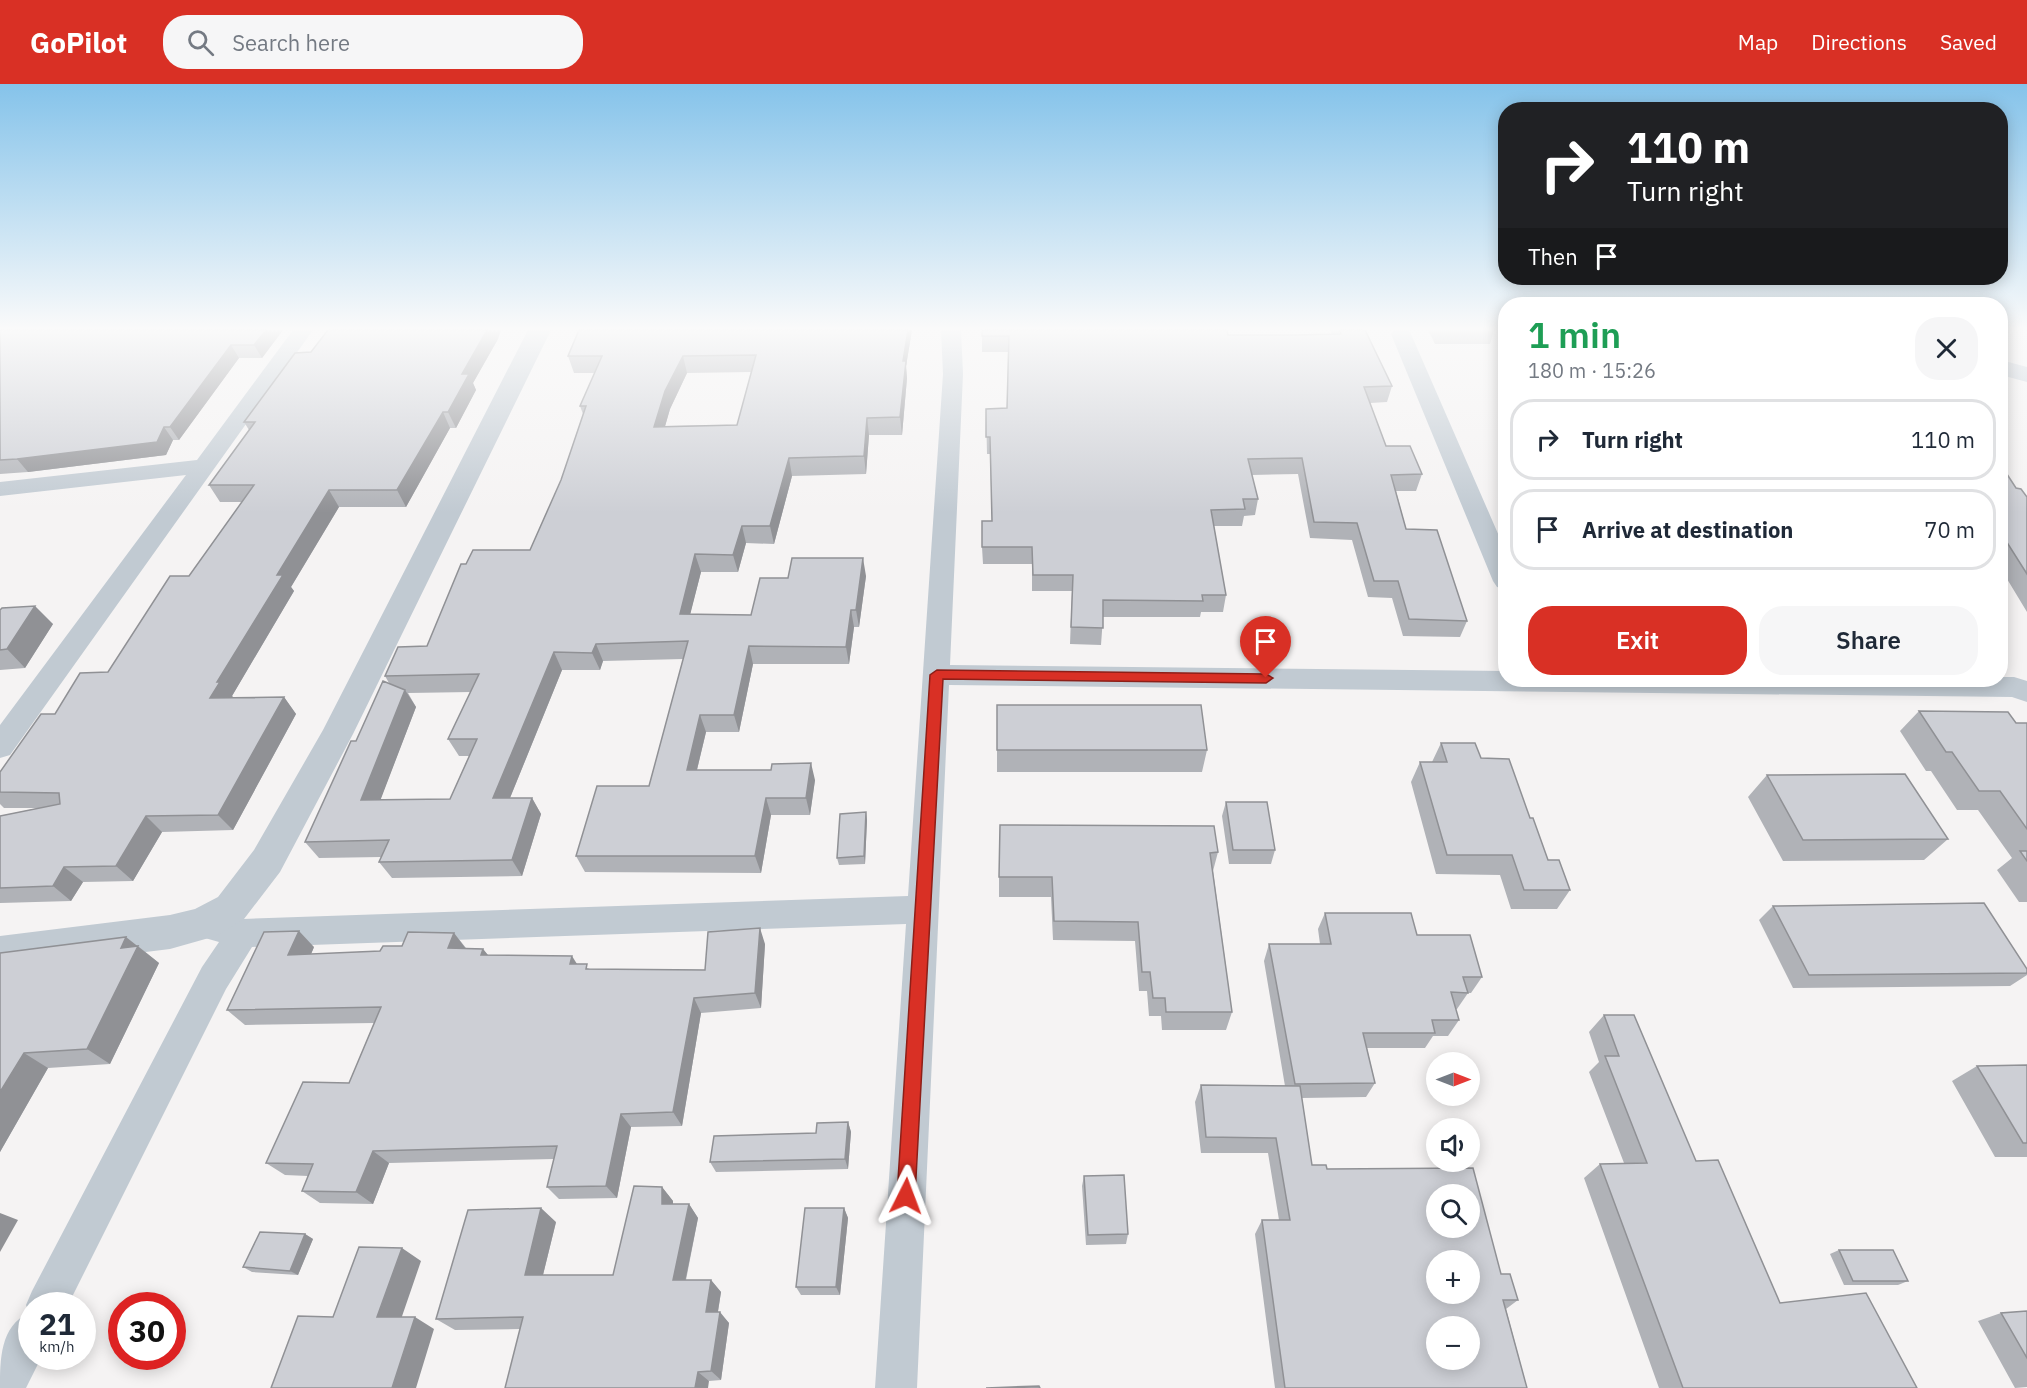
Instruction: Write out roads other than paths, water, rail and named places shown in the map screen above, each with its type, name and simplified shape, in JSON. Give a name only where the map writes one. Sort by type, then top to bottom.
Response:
[{"type":"street","points":[[0,747],[258,391]]},
{"type":"street","points":[[0,953],[170,932],[203,924],[231,908],[267,861],[337,734],[509,391]]},
{"type":"street","points":[[896,1388],[952,391]]},
{"type":"street","points":[[1425,391],[1498,562]]},
{"type":"street","points":[[0,489],[203,466]]},
{"type":"street","points":[[937,675],[1498,680]]},
{"type":"street","points":[[2008,687],[2027,692]]},
{"type":"street","points":[[203,924],[243,933],[922,909]]},
{"type":"street","points":[[53,1292],[214,978],[243,933]]},
{"type":"street","points":[[3,1388],[18,1360]]}]
